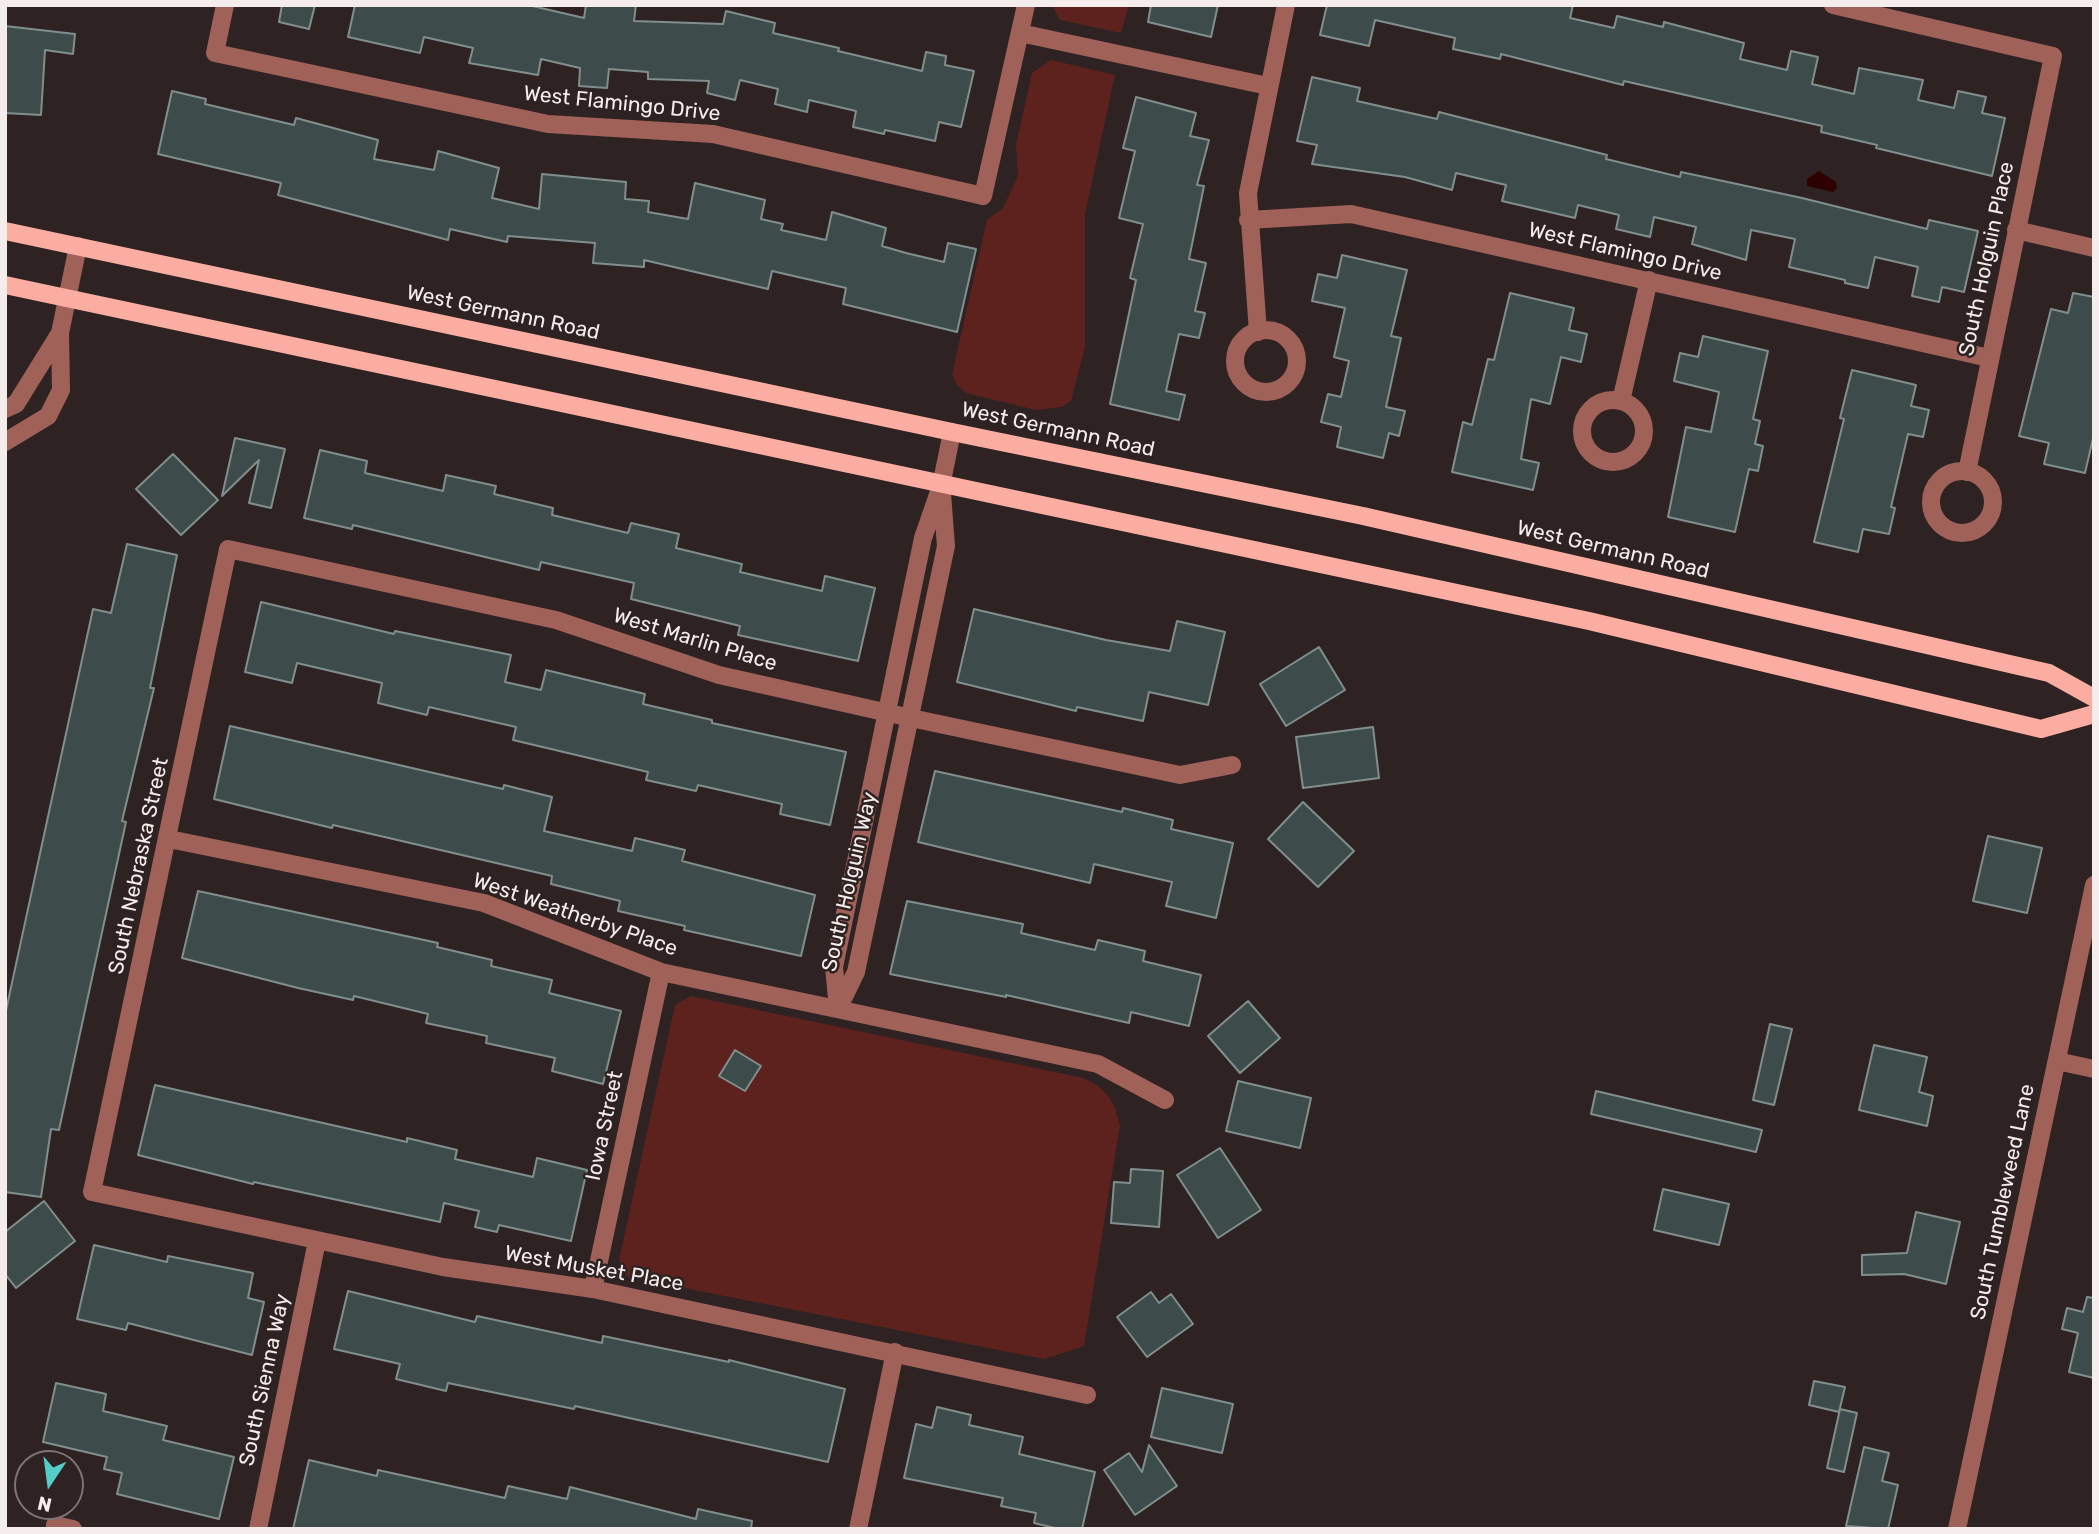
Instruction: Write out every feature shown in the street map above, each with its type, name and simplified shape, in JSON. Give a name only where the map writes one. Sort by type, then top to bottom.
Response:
[{"type":"main road","name":"West Germann Road","points":[[5,230],[952,432],[1363,516],[2049,673],[2094,698]]},
{"type":"main road","points":[[5,285],[941,486],[1230,544],[1589,621],[2041,729],[2094,714]]},
{"type":"street","name":"West Flamingo Drive","points":[[225,5],[215,53],[548,124],[713,134],[983,196],[1020,33]]},
{"type":"street","points":[[1026,5],[1020,33],[1268,86]]},
{"type":"street","points":[[1258,331],[1248,193],[1286,5]]},
{"type":"street","name":"South Holguin Place","points":[[1833,5],[2053,56],[1967,472]]},
{"type":"street","name":"West Flamingo Drive","points":[[1248,220],[1351,214],[1989,358]]},
{"type":"street","points":[[2016,230],[2094,248]]},
{"type":"street","points":[[5,442],[26,432],[48,416],[61,390],[60,333],[78,246]]},
{"type":"street","points":[[1621,401],[1649,280]]},
{"type":"street","points":[[5,409],[16,404],[60,333]]},
{"type":"street","points":[[26,390],[48,416]]},
{"type":"street","name":"South Holguin Way","points":[[838,1009],[834,967],[923,538],[941,486],[952,432]]},
{"type":"street","name":"South Holguin Way","points":[[838,1009],[856,972],[946,546],[941,486]]},
{"type":"street","name":"West Marlin Place","points":[[228,549],[556,621],[719,675],[887,713],[1180,775],[1232,765]]},
{"type":"street","name":"South Nebraska Street","points":[[92,1192],[169,839],[228,549]]},
{"type":"street","name":"West Weatherby Place","points":[[169,839],[484,904],[661,972],[1098,1064],[1164,1100]]},
{"type":"street","name":"South Tumbleweed Lane","points":[[1957,1529],[2094,885]]},
{"type":"street","name":"Iowa Street","points":[[593,1289],[661,972]]},
{"type":"street","points":[[2057,1061],[2094,1069]]},
{"type":"street","name":"West Musket Place","points":[[92,1192],[443,1267],[593,1289],[1087,1395]]},
{"type":"street","name":"South Sienna Way","points":[[258,1529],[317,1241]]},
{"type":"street","points":[[858,1529],[895,1352]]},
{"type":"street","points":[[55,1525],[74,1529]]},
{"type":"shaded area","points":[[1052,5],[1129,5],[1121,33],[1060,20]]},
{"type":"shaded area","points":[[1051,60],[1115,75],[1085,214],[1085,347],[1071,401],[1061,407],[1036,410],[966,393],[956,384],[952,374],[987,220],[1003,208],[1018,176],[1016,145],[1032,73]]},
{"type":"shaded area","points":[[1819,171],[1836,182],[1837,188],[1833,192],[1807,186],[1807,179]]},
{"type":"shaded area","points":[[691,996],[1083,1078],[1104,1091],[1112,1102],[1120,1125],[1084,1346],[1044,1359],[628,1277],[619,1260],[675,1005]]},
{"type":"building","points":[[282,5],[315,5],[309,29],[279,22]]},
{"type":"building","points":[[355,5],[528,5],[584,18],[586,5],[636,5],[634,21],[723,24],[726,11],[775,23],[773,33],[839,48],[838,51],[922,71],[926,52],[946,56],[945,65],[974,71],[961,127],[939,122],[935,141],[885,130],[884,134],[853,127],[856,111],[809,100],[807,112],[775,104],[778,89],[740,80],[735,100],[707,93],[709,81],[648,79],[648,72],[609,69],[607,88],[579,86],[580,68],[541,59],[538,75],[469,63],[473,48],[424,37],[420,53],[348,37]]},
{"type":"building","points":[[1151,5],[1218,5],[1211,37],[1148,22]]},
{"type":"building","points":[[1327,5],[1573,5],[1570,18],[1614,28],[1617,16],[1663,27],[1664,22],[1744,43],[1740,59],[1787,70],[1791,51],[1818,57],[1812,84],[1854,94],[1859,68],[1923,80],[1918,100],[1954,108],[1958,91],[1986,97],[1982,113],[2005,118],[1992,176],[1821,132],[1822,126],[1624,81],[1623,85],[1501,54],[1500,59],[1453,49],[1455,38],[1375,20],[1369,46],[1320,35]]},
{"type":"building","points":[[5,26],[75,34],[73,54],[45,50],[41,115],[5,113]]},
{"type":"building","points":[[1312,77],[1360,88],[1357,101],[1437,119],[1439,112],[1607,155],[1606,159],[1680,177],[1681,172],[1927,229],[1929,220],[1978,231],[1964,292],[1942,287],[1939,302],[1912,296],[1918,267],[1875,257],[1868,288],[1789,267],[1795,239],[1751,230],[1746,260],[1692,244],[1696,227],[1654,217],[1650,237],[1616,229],[1619,215],[1578,205],[1575,218],[1502,201],[1506,185],[1456,173],[1452,190],[1405,177],[1312,164],[1317,145],[1297,141]]},
{"type":"building","points":[[172,91],[206,99],[205,104],[294,125],[296,118],[378,140],[374,159],[434,170],[438,151],[499,168],[492,198],[539,209],[542,174],[626,182],[625,199],[649,201],[648,212],[688,219],[695,183],[765,200],[761,219],[783,224],[781,230],[826,240],[832,212],[886,228],[882,246],[906,253],[944,262],[948,243],[976,249],[957,332],[843,304],[846,288],[772,271],[768,289],[644,260],[644,267],[593,263],[595,243],[508,236],[507,242],[450,229],[448,240],[278,195],[281,183],[158,154]]},
{"type":"building","points":[[1136,97],[1196,113],[1190,136],[1209,140],[1197,185],[1204,186],[1189,259],[1206,263],[1195,311],[1205,313],[1199,338],[1179,334],[1166,391],[1185,395],[1179,420],[1110,404],[1136,280],[1130,278],[1143,224],[1119,218],[1135,151],[1123,148]]},
{"type":"building","points":[[1342,255],[1407,270],[1391,336],[1401,338],[1386,407],[1405,411],[1399,436],[1389,433],[1383,458],[1337,447],[1341,427],[1321,422],[1328,394],[1341,397],[1349,361],[1334,357],[1345,308],[1312,301],[1318,274],[1337,278]]},
{"type":"building","points":[[1510,293],[1574,308],[1569,330],[1587,334],[1581,362],[1561,357],[1550,404],[1531,399],[1521,459],[1539,463],[1533,490],[1452,472],[1463,422],[1472,425],[1488,359],[1494,360]]},
{"type":"building","points":[[2073,293],[2094,297],[2094,434],[2085,473],[2044,464],[2049,443],[2019,436],[2051,309],[2068,313]]},
{"type":"building","points":[[1703,336],[1768,351],[1753,419],[1760,421],[1755,444],[1763,446],[1758,471],[1749,469],[1735,532],[1668,517],[1686,427],[1711,432],[1719,392],[1674,381],[1680,353],[1698,357]]},
{"type":"building","points":[[1852,370],[1916,385],[1911,406],[1929,410],[1923,437],[1908,434],[1891,507],[1895,508],[1889,534],[1863,529],[1858,552],[1814,542],[1844,419],[1840,418]]},
{"type":"building","points":[[235,438],[285,449],[271,508],[249,503],[259,460],[222,496]]},
{"type":"building","points":[[320,450],[367,461],[365,473],[443,491],[446,475],[496,486],[494,494],[553,508],[552,515],[628,533],[631,523],[679,534],[676,548],[742,564],[740,572],[822,591],[825,576],[875,588],[858,661],[738,635],[740,626],[631,599],[634,583],[541,562],[539,570],[353,525],[352,529],[304,518]]},
{"type":"building","points":[[173,454],[218,500],[181,535],[136,489]]},
{"type":"building","points":[[127,544],[177,555],[150,688],[154,688],[122,821],[126,822],[59,1130],[51,1129],[41,1197],[5,1192],[5,1015],[93,609],[111,613]]},
{"type":"building","points":[[261,602],[394,634],[395,631],[511,655],[505,682],[541,690],[546,670],[645,694],[643,704],[712,720],[712,723],[846,752],[830,825],[780,814],[782,804],[698,785],[696,791],[646,780],[648,772],[513,740],[516,727],[429,707],[427,715],[378,703],[382,683],[297,663],[292,683],[245,672]]},
{"type":"building","points":[[974,609],[1106,640],[1170,651],[1177,621],[1225,632],[1208,705],[1149,692],[1143,721],[1077,707],[1076,711],[957,682]]},
{"type":"building","points":[[1319,647],[1345,690],[1286,726],[1260,684]]},
{"type":"building","points":[[230,726],[503,789],[504,785],[552,797],[544,831],[632,851],[635,838],[685,850],[682,861],[815,895],[801,956],[684,930],[685,926],[618,911],[620,901],[551,884],[552,876],[214,799]]},
{"type":"building","points":[[1373,727],[1379,778],[1303,788],[1296,737]]},
{"type":"building","points":[[935,771],[1122,812],[1123,808],[1173,820],[1171,829],[1233,843],[1216,918],[1166,906],[1172,882],[1094,864],[1090,883],[918,842]]},
{"type":"building","points":[[1303,802],[1354,851],[1318,887],[1268,839]]},
{"type":"building","points":[[1988,836],[2042,848],[2027,913],[1973,901]]},
{"type":"building","points":[[198,891],[438,943],[437,947],[492,960],[491,966],[552,980],[549,993],[621,1011],[603,1084],[552,1071],[555,1058],[486,1043],[487,1036],[426,1023],[428,1014],[354,996],[353,1000],[298,988],[182,958]]},
{"type":"building","points":[[907,901],[1023,924],[1021,933],[1095,950],[1098,940],[1145,951],[1143,961],[1201,975],[1189,1026],[1131,1012],[1129,1023],[1006,995],[890,974]]},
{"type":"building","points":[[1248,1001],[1280,1038],[1240,1073],[1208,1036]]},
{"type":"building","points":[[1770,1024],[1792,1029],[1774,1105],[1753,1100]]},
{"type":"building","points":[[1874,1045],[1927,1057],[1919,1092],[1933,1096],[1927,1126],[1859,1110]]},
{"type":"building","points":[[735,1050],[761,1066],[745,1091],[719,1076]]},
{"type":"building","points":[[1238,1081],[1311,1098],[1300,1148],[1226,1131]]},
{"type":"building","points":[[155,1085],[407,1142],[407,1138],[457,1150],[455,1159],[533,1177],[537,1158],[587,1170],[571,1241],[499,1225],[497,1232],[475,1227],[479,1211],[444,1203],[440,1222],[254,1182],[253,1184],[138,1155]]},
{"type":"building","points":[[1596,1091],[1762,1130],[1756,1152],[1591,1114]]},
{"type":"building","points":[[1220,1148],[1261,1210],[1218,1238],[1177,1175]]},
{"type":"building","points":[[1131,1169],[1163,1171],[1159,1227],[1111,1223],[1114,1182],[1130,1183]]},
{"type":"building","points":[[1663,1189],[1729,1204],[1719,1245],[1654,1230]]},
{"type":"building","points":[[44,1201],[75,1241],[16,1288],[5,1274],[5,1232]]},
{"type":"building","points":[[1916,1212],[1960,1222],[1946,1284],[1904,1274],[1862,1275],[1862,1255],[1907,1253]]},
{"type":"building","points":[[94,1245],[167,1262],[168,1256],[253,1273],[248,1298],[264,1302],[252,1355],[128,1323],[126,1330],[77,1319]]},
{"type":"building","points":[[348,1291],[475,1322],[477,1316],[602,1343],[603,1336],[729,1360],[845,1389],[828,1462],[575,1406],[574,1409],[448,1383],[446,1391],[396,1379],[400,1364],[334,1349]]},
{"type":"building","points":[[1151,1292],[1159,1303],[1171,1294],[1193,1324],[1147,1357],[1117,1317]]},
{"type":"building","points":[[2087,1297],[2094,1298],[2094,1378],[2069,1372],[2078,1333],[2062,1329],[2067,1308],[2083,1312]]},
{"type":"building","points":[[1814,1381],[1845,1387],[1839,1412],[1809,1405]]},
{"type":"building","points":[[56,1383],[106,1394],[103,1411],[167,1426],[163,1440],[234,1457],[219,1519],[117,1494],[122,1473],[104,1469],[107,1457],[43,1442]]},
{"type":"building","points":[[1162,1388],[1233,1404],[1222,1453],[1151,1437]]},
{"type":"building","points":[[937,1407],[971,1415],[969,1425],[1023,1437],[1019,1454],[1095,1472],[1082,1529],[1059,1529],[1034,1523],[1036,1513],[1001,1506],[1003,1498],[904,1478],[916,1424],[932,1428]]},
{"type":"building","points":[[1840,1409],[1857,1413],[1844,1472],[1827,1468]]},
{"type":"building","points":[[1149,1445],[1177,1486],[1135,1515],[1104,1470],[1129,1453],[1142,1472]]},
{"type":"building","points":[[1864,1447],[1889,1453],[1882,1481],[1898,1485],[1888,1529],[1846,1526]]},
{"type":"building","points":[[309,1460],[377,1476],[378,1470],[505,1498],[508,1486],[567,1499],[570,1487],[696,1519],[698,1509],[752,1521],[751,1529],[293,1529]]}]
